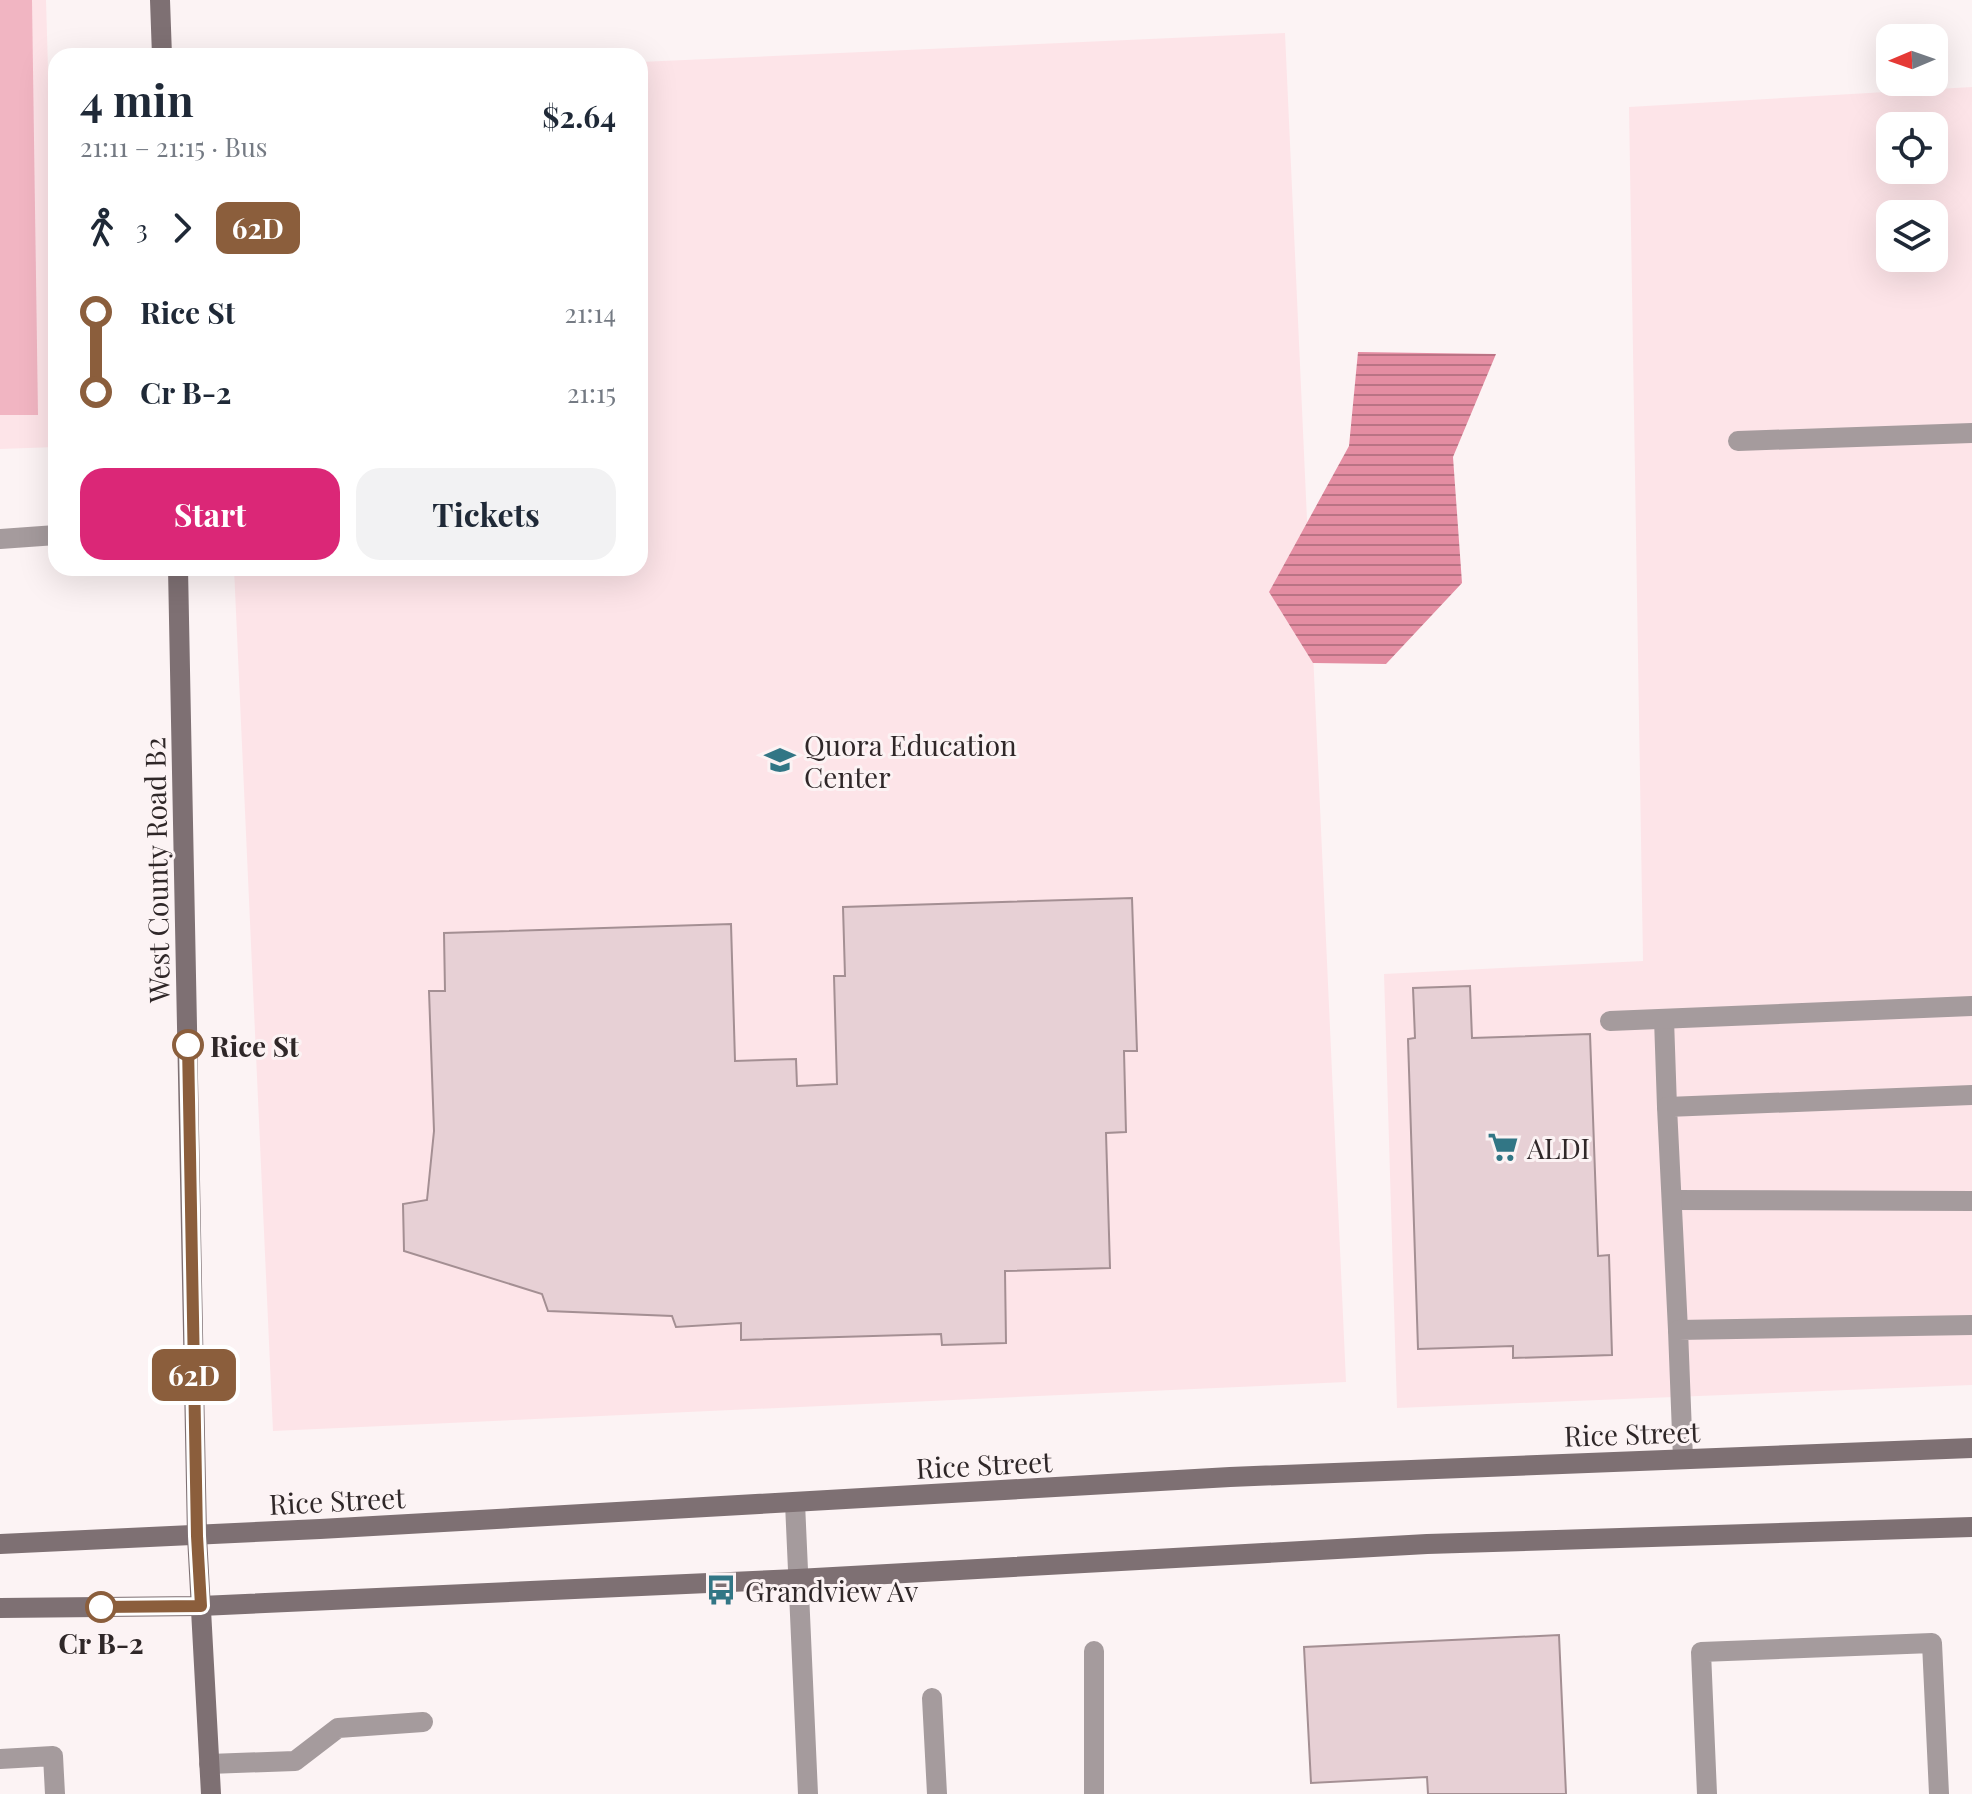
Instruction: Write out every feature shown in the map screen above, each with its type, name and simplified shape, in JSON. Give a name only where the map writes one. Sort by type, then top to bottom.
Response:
[{"type":"main road","points":[[160,0],[162,48]]},
{"type":"main road","name":"West County Road B2","points":[[178,576],[197,1536],[211,1794]]},
{"type":"main road","name":"Rice Street","points":[[0,1544],[197,1536],[1230,1477],[1972,1448]]},
{"type":"main road","points":[[0,1608],[201,1606],[797,1579],[1427,1544],[1972,1527]]},
{"type":"street","points":[[1738,441],[1972,433]]},
{"type":"street","points":[[0,539],[48,536]]},
{"type":"street","points":[[1610,1021],[1972,1006]]},
{"type":"street","points":[[1664,1019],[1683,1459]]},
{"type":"street","points":[[1667,1107],[1972,1095]]},
{"type":"street","points":[[1672,1200],[1972,1201]]},
{"type":"street","points":[[1678,1330],[1972,1325]]},
{"type":"street","points":[[795,1503],[808,1794]]},
{"type":"street","points":[[1707,1794],[1701,1652],[1932,1643],[1939,1794]]},
{"type":"street","points":[[1094,1651],[1094,1794]]},
{"type":"street","points":[[932,1698],[937,1794]]},
{"type":"street","points":[[209,1764],[295,1761],[338,1728],[423,1722]]},
{"type":"street","points":[[0,1759],[53,1756],[55,1794]]},
{"type":"shaded area","points":[[0,0],[46,0],[48,447],[0,449]]},
{"type":"shaded area","points":[[0,0],[32,0],[38,415],[0,415]]},
{"type":"shaded area","name":"Quora Education Center","points":[[1285,33],[1346,1382],[273,1431],[234,576],[648,576],[648,62]]},
{"type":"shaded area","points":[[1972,87],[1972,1385],[1397,1408],[1384,974],[1643,961],[1629,107],[1876,93],[1876,96],[1948,96],[1948,88]]},
{"type":"shaded area","points":[[1358,352],[1496,354],[1453,457],[1462,583],[1386,664],[1313,663],[1269,592],[1349,446]]},
{"type":"building","points":[[1132,898],[1137,1051],[1124,1051],[1126,1132],[1106,1133],[1110,1268],[1005,1271],[1006,1343],[942,1345],[941,1334],[741,1340],[741,1323],[676,1327],[672,1316],[548,1311],[542,1294],[404,1251],[403,1204],[427,1200],[434,1131],[429,991],[445,991],[444,933],[731,924],[735,1061],[796,1059],[797,1086],[837,1084],[834,976],[845,976],[843,907]]},
{"type":"building","name":"ALDI","points":[[1470,986],[1472,1038],[1590,1034],[1598,1256],[1609,1255],[1612,1355],[1513,1358],[1513,1346],[1418,1349],[1408,1039],[1415,1038],[1413,988]]},
{"type":"building","points":[[1559,1635],[1566,1794],[1428,1794],[1427,1777],[1311,1783],[1304,1647]]},
{"type":"bus line","name":"62D","points":[[101,1607],[201,1606],[188,1045]]},
{"type":"place","name":"Quora Education Center","points":[[780,760]]},
{"type":"place","name":"Rice St","points":[[188,1045]]},
{"type":"place","name":"ALDI","points":[[1503,1147]]},
{"type":"place","name":"Grandview Av","points":[[721,1590]]},
{"type":"place","name":"Cr B-2","points":[[101,1607]]}]
